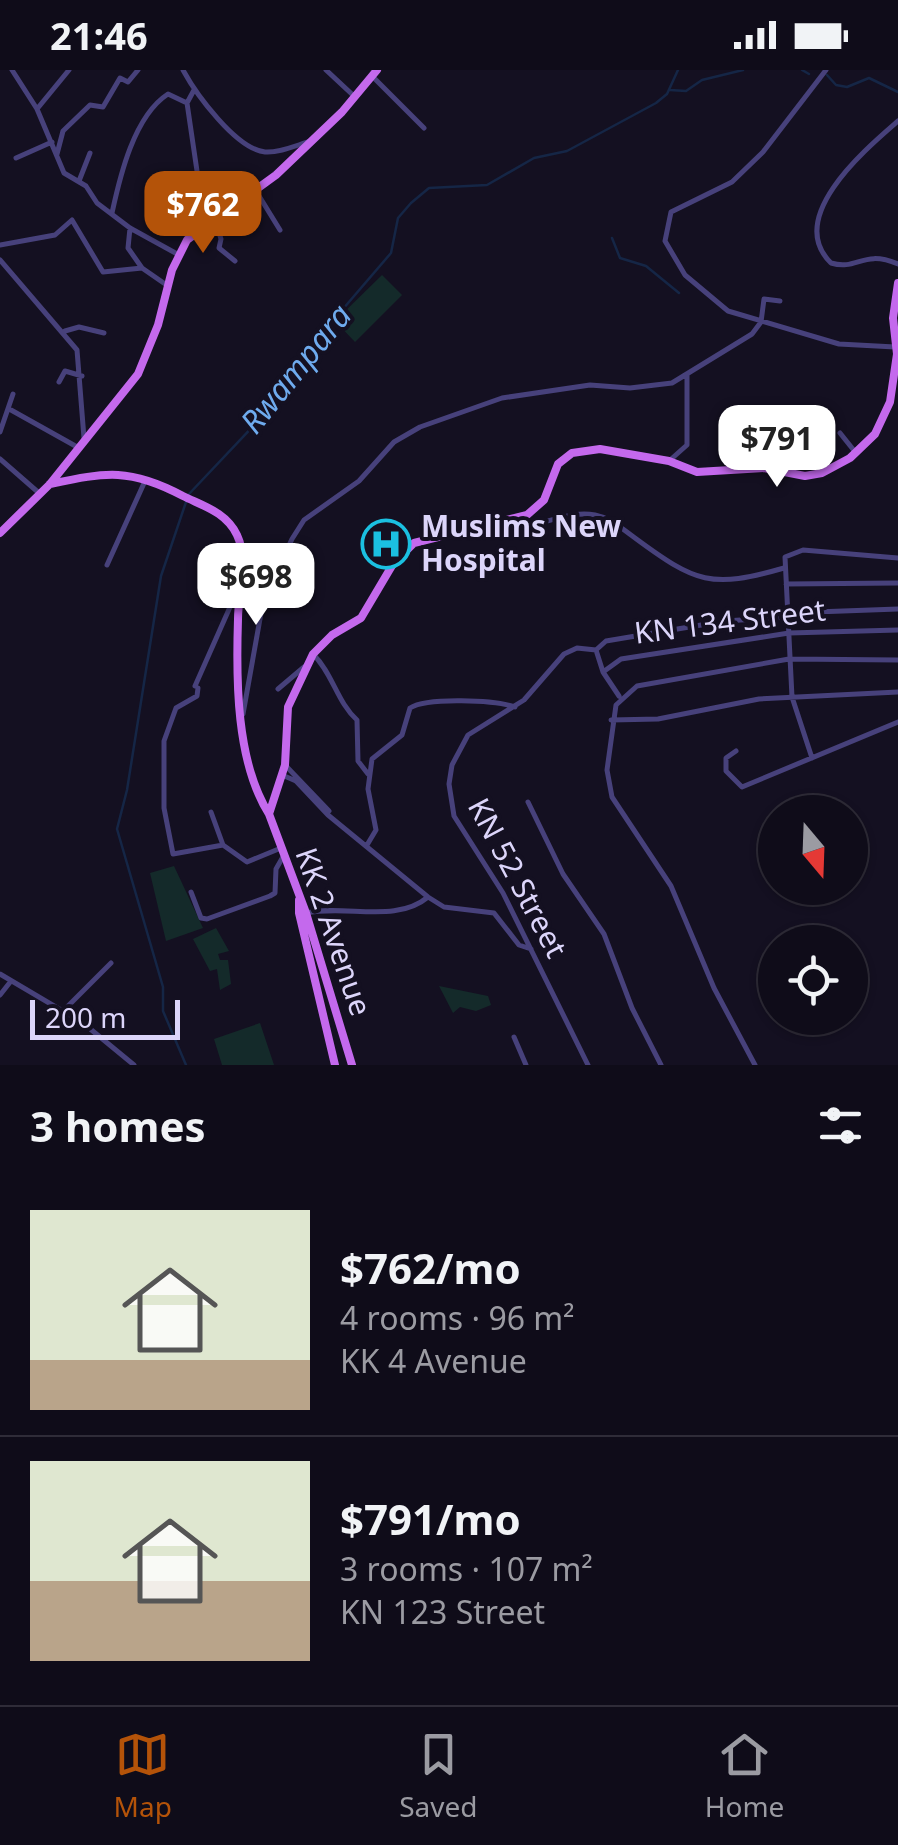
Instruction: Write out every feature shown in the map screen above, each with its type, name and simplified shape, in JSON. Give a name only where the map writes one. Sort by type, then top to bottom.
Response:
[{"type":"main road","points":[[0,533],[50,484],[138,374],[187,240],[256,190],[314,140],[375,73]]},
{"type":"main road","points":[[313,654],[332,634],[362,618],[381,581],[414,543],[512,521],[540,505],[560,461],[587,449],[668,461],[702,473],[764,468],[805,476],[822,474],[856,453],[886,418],[898,347],[893,318],[898,283]]},
{"type":"main road","name":"KK 2 Avenue","points":[[50,484],[114,472],[146,478],[205,504],[237,535],[243,557],[239,586],[242,717],[258,790],[306,913],[352,1065]]},
{"type":"main road","name":"KK 2 Avenue","points":[[270,814],[284,770],[288,708],[313,654]]},
{"type":"main road","points":[[258,790],[273,801]]},
{"type":"main road","points":[[300,898],[298,913],[335,1065]]},
{"type":"street","points":[[12,70],[37,109],[64,173],[130,228],[179,255]]},
{"type":"street","points":[[37,109],[69,70]]},
{"type":"street","points":[[57,154],[63,131],[90,105],[103,107],[120,78],[128,82],[138,70]]},
{"type":"street","points":[[183,70],[209,110],[259,151],[270,152],[314,140]]},
{"type":"street","points":[[188,79],[196,70]]},
{"type":"street","points":[[326,70],[354,97]]},
{"type":"street","points":[[826,70],[763,152],[732,182],[708,197],[678,206],[666,219],[668,248],[684,275],[713,302],[761,322],[839,344],[898,347]]},
{"type":"street","points":[[375,73],[424,128]]},
{"type":"street","points":[[187,240],[197,171],[187,104],[194,90]]},
{"type":"street","points":[[112,213],[126,157],[157,102],[168,94],[187,104]]},
{"type":"street","points":[[898,121],[836,181],[824,202],[820,223],[822,252],[831,263],[848,265],[872,255],[898,264]]},
{"type":"street","points":[[16,158],[52,142]]},
{"type":"street","points":[[79,182],[90,153]]},
{"type":"street","points":[[256,190],[280,230]]},
{"type":"street","points":[[0,246],[48,237],[72,220],[103,272],[142,268]]},
{"type":"street","points":[[216,220],[221,238],[218,248],[235,262]]},
{"type":"street","points":[[130,228],[128,248],[142,268],[168,286]]},
{"type":"street","points":[[0,260],[78,350],[82,376],[81,444],[11,410]]},
{"type":"street","points":[[242,717],[263,602],[292,539],[304,520],[359,481],[394,442],[420,427],[502,398],[590,385],[648,387],[688,375],[699,363],[744,340],[761,322],[762,300],[780,300]]},
{"type":"street","points":[[65,331],[80,327],[104,332]]},
{"type":"street","points":[[60,382],[65,371],[82,376]]},
{"type":"street","points":[[668,461],[687,445],[688,375]]},
{"type":"street","points":[[0,432],[11,410],[13,394]]},
{"type":"street","points":[[840,434],[856,453]]},
{"type":"street","points":[[0,459],[39,494]]},
{"type":"street","points":[[107,564],[146,478]]},
{"type":"street","points":[[512,521],[534,525],[574,513],[603,517],[673,564],[707,580],[738,581],[784,568]]},
{"type":"street","points":[[812,758],[792,696],[784,568],[787,555],[804,550],[898,558]]},
{"type":"street","points":[[785,584],[898,583]]},
{"type":"street","points":[[223,844],[173,854],[164,808],[164,741],[176,708],[197,696],[197,687],[239,586]]},
{"type":"street","name":"KN 52 Street","points":[[588,1065],[502,893],[454,816],[449,794],[452,765],[468,735],[515,707],[540,686],[564,654],[577,648],[596,650],[606,641],[704,623],[898,609]]},
{"type":"street","name":"KN 134 Street","points":[[620,697],[610,688],[603,672],[612,662],[633,656],[789,632],[898,630]]},
{"type":"street","points":[[596,650],[603,672]]},
{"type":"street","points":[[313,654],[330,672],[346,710],[357,720],[358,760],[368,774],[376,830],[367,845]]},
{"type":"street","points":[[755,1065],[714,988],[671,886],[612,798],[607,770],[611,720],[620,697],[656,681],[789,659],[898,660]]},
{"type":"street","points":[[278,689],[306,666]]},
{"type":"street","points":[[611,720],[658,720],[710,706],[792,696],[898,692]]},
{"type":"street","points":[[368,774],[377,751],[402,735],[415,704],[493,702],[515,707]]},
{"type":"street","points":[[736,751],[726,758],[728,775],[742,787],[898,722]]},
{"type":"street","points":[[284,770],[336,822],[428,896],[444,907],[494,913],[518,946],[531,950]]},
{"type":"street","points":[[528,802],[562,874],[604,934],[632,1008],[661,1065]]},
{"type":"street","points":[[211,812],[223,844],[242,862],[282,852]]},
{"type":"street","points":[[191,892],[201,918],[206,919],[270,896],[275,893],[276,869],[282,852]]},
{"type":"street","points":[[306,913],[334,908],[409,910],[428,896]]},
{"type":"street","points":[[64,1011],[111,963]]},
{"type":"street","points":[[0,974],[64,1011],[134,1065]]},
{"type":"street","points":[[0,994],[11,981]]},
{"type":"street","points":[[514,1038],[526,1065]]},
{"type":"green space","points":[[382,275],[402,295],[355,342],[335,321]]},
{"type":"green space","points":[[174,866],[203,928],[166,941],[150,873]]},
{"type":"green space","points":[[216,928],[229,951],[218,954],[220,960],[228,960],[231,984],[220,990],[217,969],[210,971],[193,939]]},
{"type":"green space","points":[[439,986],[488,996],[491,1005],[476,1011],[460,1007],[453,1013]]},
{"type":"green space","points":[[260,1023],[274,1065],[222,1065],[214,1039]]},
{"type":"waterway","name":"Rwampara","points":[[189,494],[275,403],[288,373],[391,253],[398,218],[411,203],[429,188],[487,185],[534,158],[567,151],[656,103],[667,94],[678,70]]},
{"type":"waterway","points":[[670,90],[686,91],[702,80],[743,70]]},
{"type":"waterway","points":[[802,70],[809,74]]},
{"type":"waterway","points":[[827,75],[836,85],[847,87],[869,78],[898,92]]},
{"type":"waterway","points":[[612,238],[620,258],[646,266],[679,293]]},
{"type":"waterway","name":"Rwampara","points":[[186,502],[161,576],[127,790],[117,829],[163,987],[163,1011],[186,1065]]},
{"type":"place","name":"Muslims New Hospital","points":[[386,544]]}]
